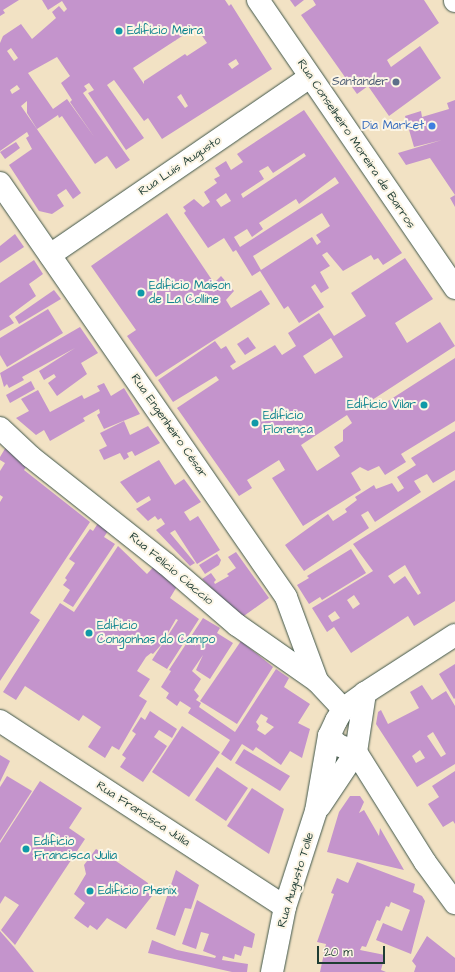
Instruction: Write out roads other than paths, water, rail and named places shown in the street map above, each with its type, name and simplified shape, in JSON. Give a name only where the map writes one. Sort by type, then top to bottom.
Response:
[{"type":"street","name":"Rua Conselheiro Moreira de Barros","points":[[258,0],[455,288]]},
{"type":"street","name":"Rua Luis Augusto","points":[[50,255],[310,77]]},
{"type":"street","name":"Rua Engenheiro César","points":[[0,183],[286,597],[317,681]]},
{"type":"street","name":"Rua Felício Ciaccio","points":[[0,428],[31,457],[166,564],[237,625],[317,681],[343,709]]},
{"type":"street","name":"Rua Augusto Tolle","points":[[272,972],[285,907],[316,811],[329,736],[343,709],[365,693],[455,635]]},
{"type":"street","name":"Rua Augusto Tolle","points":[[316,811],[356,752],[365,693]]},
{"type":"street","name":"Rua Francisca Júlia","points":[[0,721],[285,907]]},
{"type":"street","points":[[329,736],[338,745],[356,752],[425,862],[455,903]]},
{"type":"place","name":"Edifício Meira","points":[[119,31]]},
{"type":"place","name":"Santander","points":[[396,82]]},
{"type":"place","name":"Dia Market","points":[[432,126]]},
{"type":"place","name":"Edifício Maison de La Colline","points":[[141,293]]},
{"type":"place","name":"Edifício Vilar","points":[[424,405]]},
{"type":"place","name":"Edifício Florença","points":[[255,423]]},
{"type":"place","name":"Edifício Congonhas do Campo","points":[[89,633]]},
{"type":"place","name":"Edifício Francisca Julia","points":[[26,849]]},
{"type":"place","name":"Edifício Phenix","points":[[90,891]]}]
